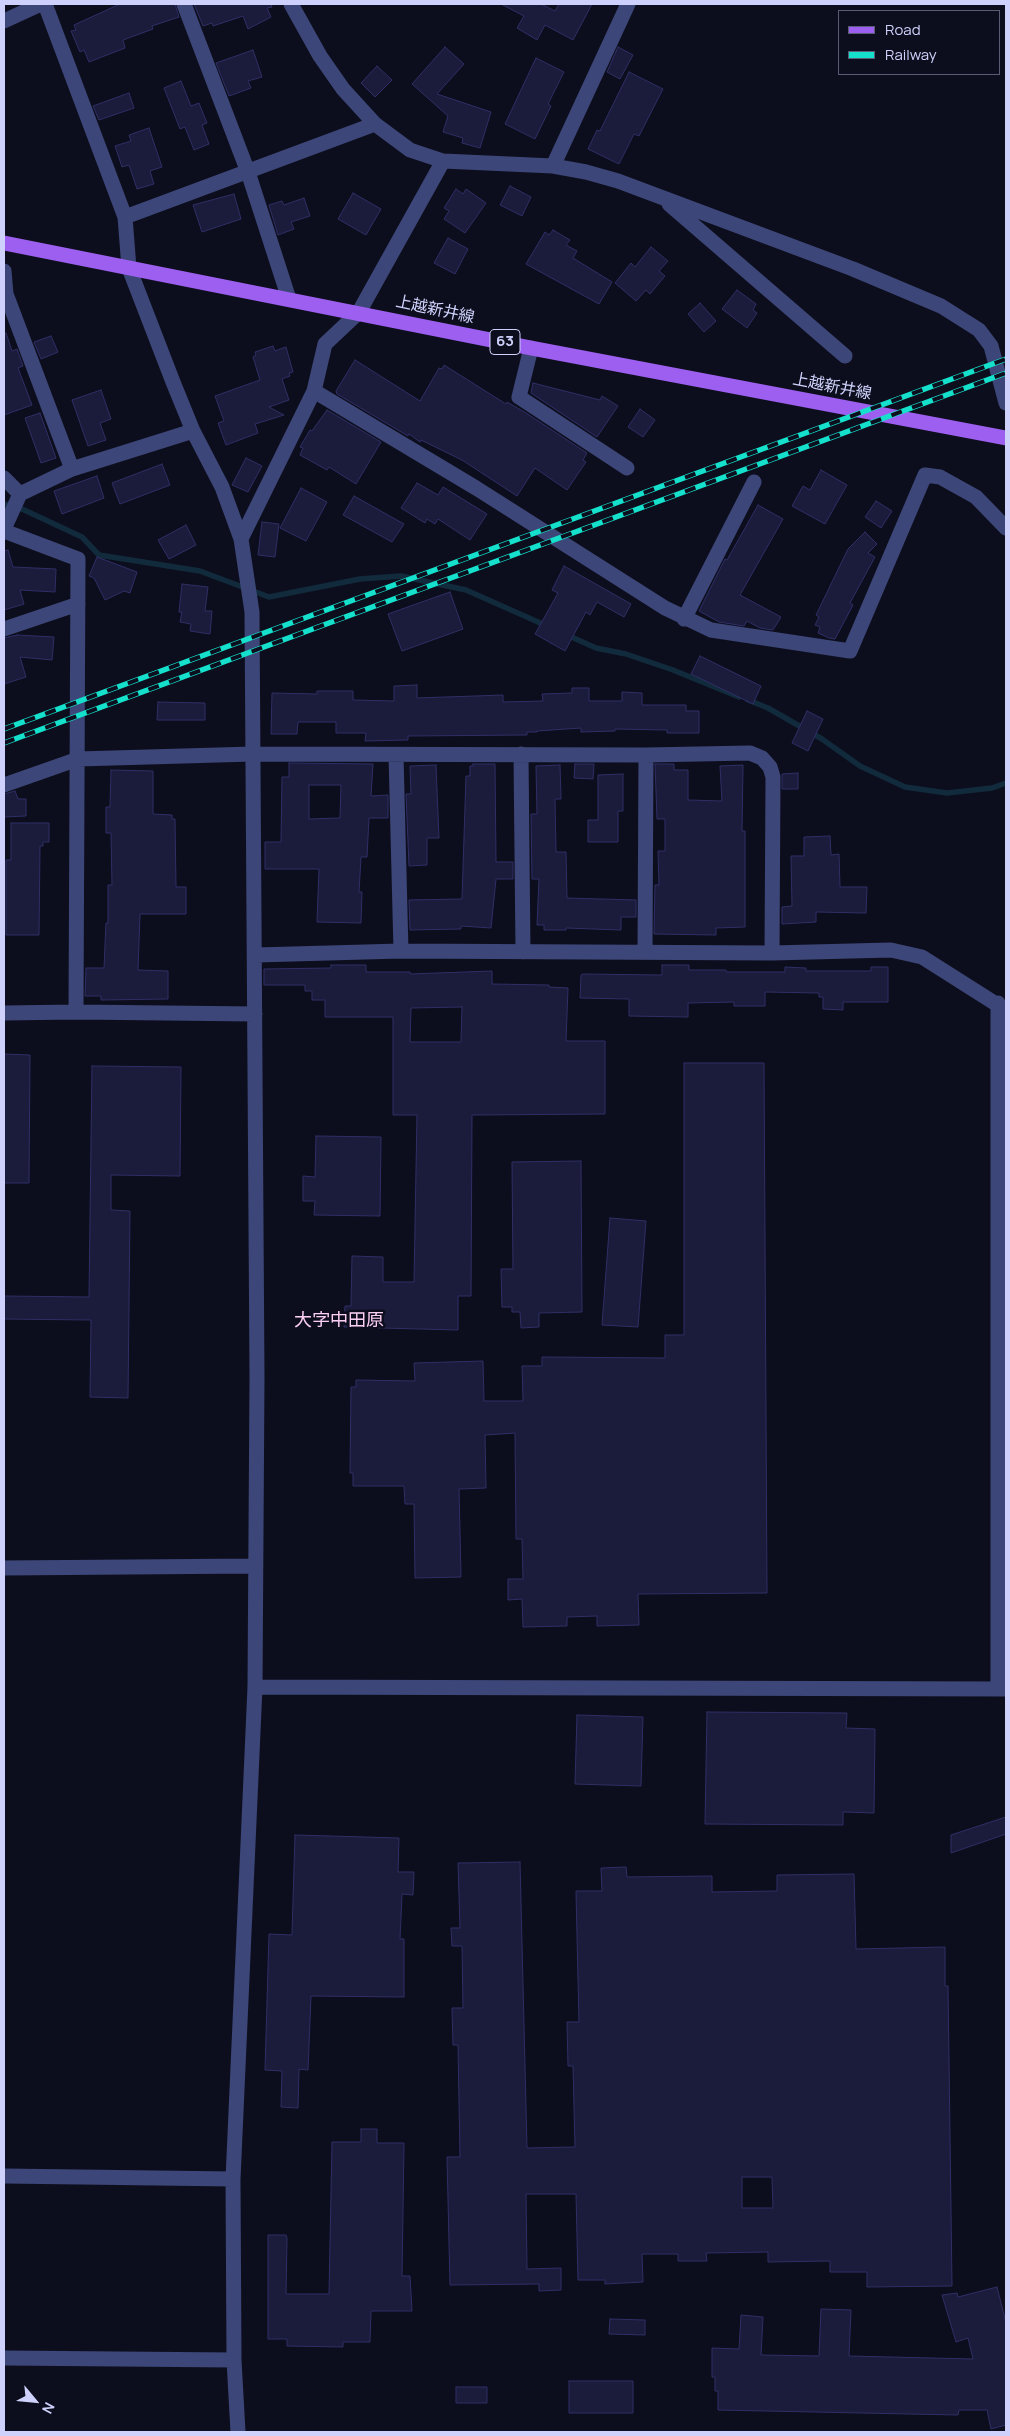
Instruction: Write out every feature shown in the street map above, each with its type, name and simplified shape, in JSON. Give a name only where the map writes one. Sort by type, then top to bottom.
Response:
[{"type":"main road","name":"上越新井線","points":[[4,243],[359,312],[531,348],[1006,438]]},
{"type":"street","points":[[4,21],[43,4],[125,217],[129,268],[193,431],[222,487],[241,539],[252,612],[256,956],[254,1014],[257,1377],[254,1566],[255,1687],[233,2179],[234,2360],[238,2432]]},
{"type":"street","points":[[184,4],[248,172],[289,299]]},
{"type":"street","points":[[291,4],[320,56],[343,90],[375,124],[410,150],[443,161],[553,166],[586,172],[662,198],[853,269],[941,306],[979,330],[991,346],[1006,403]]},
{"type":"street","points":[[553,166],[628,4]]},
{"type":"street","points":[[125,217],[375,124]]},
{"type":"street","points":[[241,539],[314,391],[325,344],[359,312],[443,161]]},
{"type":"street","points":[[662,198],[845,356]]},
{"type":"street","points":[[4,270],[5,294],[72,469]]},
{"type":"street","points":[[531,348],[519,397],[627,468]]},
{"type":"street","points":[[314,391],[476,488],[684,619],[712,630],[850,651],[925,475],[940,477],[976,497],[1006,528]]},
{"type":"street","points":[[76,1012],[78,559],[5,526],[20,495],[72,469],[193,431]]},
{"type":"street","points":[[4,478],[20,495]]},
{"type":"street","points":[[684,619],[754,482]]},
{"type":"street","points":[[4,630],[78,604]]},
{"type":"street","points":[[4,785],[78,760],[253,754],[646,755],[750,753],[762,758],[770,767],[773,777],[772,953]]},
{"type":"street","points":[[521,754],[523,952]]},
{"type":"street","points":[[396,755],[401,951]]},
{"type":"street","points":[[645,951],[646,755]]},
{"type":"street","points":[[255,1687],[1002,1689],[1002,1007],[922,957],[891,950],[772,953],[401,951],[256,956]]},
{"type":"street","points":[[4,1013],[254,1014]]},
{"type":"street","points":[[4,1568],[254,1566]]},
{"type":"street","points":[[4,2176],[233,2179]]},
{"type":"street","points":[[4,2358],[234,2360]]},
{"type":"building","points":[[120,4],[175,4],[179,17],[152,26],[153,29],[123,40],[125,48],[89,62],[84,50],[80,52],[71,31],[76,30],[74,25]]},
{"type":"building","points":[[194,4],[271,4],[272,7],[267,8],[271,17],[248,29],[243,16],[213,26],[212,23],[203,26]]},
{"type":"building","points":[[501,4],[541,4],[555,11],[559,4],[592,4],[573,40],[545,25],[537,40],[517,28],[524,16]]},
{"type":"building","points":[[445,47],[464,64],[437,94],[491,112],[480,148],[462,143],[463,138],[443,132],[448,116],[412,84]]},
{"type":"building","points":[[618,47],[633,55],[620,79],[607,72]]},
{"type":"building","points":[[253,50],[262,77],[248,81],[251,88],[229,96],[216,63]]},
{"type":"building","points":[[536,58],[564,72],[548,104],[551,106],[535,139],[505,124]]},
{"type":"building","points":[[377,66],[392,80],[375,97],[361,83]]},
{"type":"building","points":[[629,72],[663,89],[639,136],[634,134],[619,164],[588,149],[597,130],[600,131]]},
{"type":"building","points":[[181,81],[191,106],[199,103],[207,123],[202,125],[209,144],[194,150],[185,127],[180,129],[164,88]]},
{"type":"building","points":[[129,93],[134,108],[99,120],[93,106]]},
{"type":"building","points":[[149,128],[162,167],[150,171],[154,184],[137,189],[129,165],[122,167],[115,146],[131,141],[129,135]]},
{"type":"building","points":[[510,186],[531,197],[522,216],[500,205]]},
{"type":"building","points":[[456,189],[463,194],[466,189],[486,203],[465,233],[444,219],[449,211],[444,208]]},
{"type":"building","points":[[353,193],[381,209],[366,235],[338,219]]},
{"type":"building","points":[[234,194],[241,219],[202,232],[193,205]]},
{"type":"building","points":[[304,198],[310,216],[291,222],[294,229],[278,235],[269,205],[282,201],[284,205]]},
{"type":"building","points":[[553,230],[570,240],[566,245],[577,251],[573,258],[612,282],[599,304],[526,264],[545,232],[549,235]]},
{"type":"building","points":[[448,238],[468,249],[455,274],[434,263]]},
{"type":"building","points":[[651,247],[668,261],[659,271],[665,276],[650,294],[646,290],[636,301],[615,283],[631,263],[635,267]]},
{"type":"building","points":[[737,290],[756,304],[753,310],[757,313],[747,328],[722,309]]},
{"type":"building","points":[[700,303],[716,321],[704,332],[688,314]]},
{"type":"building","points":[[4,333],[6,333],[12,351],[17,349],[23,366],[18,368],[32,405],[4,415]]},
{"type":"building","points":[[51,336],[58,352],[41,359],[34,342]]},
{"type":"building","points":[[273,346],[275,351],[286,347],[293,372],[289,373],[290,376],[282,379],[289,400],[269,407],[284,415],[255,424],[258,433],[226,445],[218,423],[224,421],[215,396],[260,380],[253,357],[256,355],[255,352]]},
{"type":"building","points":[[355,360],[420,401],[439,368],[442,369],[444,365],[506,404],[507,402],[526,413],[587,453],[583,460],[586,462],[567,490],[535,468],[517,496],[462,460],[421,440],[420,442],[409,434],[408,436],[337,394],[336,391]]},
{"type":"building","points":[[533,383],[600,400],[602,396],[618,406],[597,437],[531,393]]},
{"type":"building","points":[[101,390],[111,419],[100,423],[106,440],[88,446],[72,400]]},
{"type":"building","points":[[640,409],[655,420],[643,437],[628,427]]},
{"type":"building","points":[[327,410],[381,442],[356,484],[329,467],[327,470],[300,455],[303,448],[300,447],[310,430],[312,431]]},
{"type":"building","points":[[40,413],[56,458],[41,463],[25,418]]},
{"type":"building","points":[[246,458],[262,466],[248,492],[232,485]]},
{"type":"building","points":[[162,464],[170,485],[120,504],[112,483]]},
{"type":"building","points":[[821,470],[847,485],[825,524],[792,506],[803,486],[810,490]]},
{"type":"building","points":[[97,476],[104,498],[62,514],[54,491]]},
{"type":"building","points":[[417,483],[438,495],[443,487],[487,514],[470,540],[438,519],[435,524],[427,519],[425,523],[401,508]]},
{"type":"building","points":[[301,488],[327,502],[306,541],[280,528]]},
{"type":"building","points":[[354,496],[404,524],[392,542],[343,515]]},
{"type":"building","points":[[876,501],[892,511],[881,528],[865,517]]},
{"type":"building","points":[[758,505],[783,519],[740,595],[781,617],[773,630],[760,628],[747,621],[744,626],[719,622],[699,611],[725,559],[727,560]]},
{"type":"building","points":[[262,522],[279,524],[275,557],[258,555]]},
{"type":"building","points":[[186,525],[196,545],[169,559],[158,540]]},
{"type":"building","points":[[865,532],[877,544],[868,553],[875,557],[850,603],[853,605],[835,639],[829,638],[818,633],[820,627],[815,625],[819,617],[816,615],[848,549]]},
{"type":"building","points":[[8,550],[13,567],[56,569],[55,592],[20,590],[24,604],[4,610],[4,551]]},
{"type":"building","points":[[97,557],[137,572],[130,593],[124,591],[105,600],[94,578],[89,576]]},
{"type":"building","points":[[564,566],[631,604],[624,617],[597,602],[590,615],[586,612],[565,651],[535,634],[558,593],[552,590]]},
{"type":"building","points":[[182,584],[208,587],[205,611],[212,611],[210,634],[190,631],[191,624],[180,622],[182,612],[179,612]]},
{"type":"building","points":[[450,592],[463,629],[402,651],[388,614]]},
{"type":"building","points":[[17,635],[54,637],[52,660],[20,657],[26,677],[4,684],[4,638]]},
{"type":"building","points":[[700,656],[761,686],[753,704],[691,674]]},
{"type":"building","points":[[417,685],[417,698],[503,695],[503,702],[543,701],[542,694],[572,693],[572,688],[589,688],[589,701],[622,701],[622,692],[642,693],[642,705],[686,705],[686,711],[699,711],[699,733],[667,733],[667,730],[615,729],[615,731],[581,732],[581,728],[527,732],[527,735],[408,736],[408,740],[365,741],[366,733],[336,733],[336,722],[298,722],[297,734],[271,734],[272,693],[317,694],[317,691],[353,691],[353,700],[394,701],[394,686]]},
{"type":"building","points":[[158,702],[205,703],[205,720],[157,720]]},
{"type":"building","points":[[807,711],[823,719],[808,751],[792,743]]},
{"type":"building","points":[[289,763],[373,764],[371,796],[388,795],[388,818],[369,818],[367,857],[361,857],[359,892],[362,892],[361,923],[317,922],[319,869],[265,869],[265,842],[281,842],[282,777],[289,777]],"holes":[[[309,785],[341,785],[340,818],[309,819]]]},
{"type":"building","points":[[473,764],[495,764],[496,862],[513,862],[513,879],[496,879],[491,928],[461,926],[461,929],[410,930],[409,900],[462,899],[466,776],[470,776],[470,766],[473,766]]},
{"type":"building","points":[[575,764],[594,764],[593,779],[574,778]]},
{"type":"building","points":[[655,764],[674,764],[674,770],[688,770],[688,800],[722,801],[720,766],[743,765],[742,831],[745,831],[745,927],[716,928],[716,935],[654,934],[655,885],[659,885],[658,851],[665,851],[665,819],[657,819]]},
{"type":"building","points":[[436,765],[439,838],[427,838],[427,865],[409,866],[406,794],[411,794],[410,766]]},
{"type":"building","points":[[560,765],[561,799],[555,799],[556,852],[566,852],[567,898],[636,900],[636,917],[621,917],[621,930],[566,928],[566,930],[544,930],[544,925],[537,925],[539,879],[532,879],[531,814],[537,814],[536,766]]},
{"type":"building","points":[[111,770],[153,771],[153,814],[172,815],[172,819],[175,819],[176,887],[186,887],[186,914],[140,914],[138,970],[168,971],[168,999],[101,1000],[101,996],[85,996],[86,968],[104,968],[106,923],[108,923],[108,885],[112,885],[111,833],[106,833],[106,807],[110,807]]},
{"type":"building","points":[[798,773],[798,789],[782,789],[782,774]]},
{"type":"building","points":[[623,774],[623,811],[618,811],[618,842],[588,842],[588,820],[598,820],[598,775]]},
{"type":"building","points":[[15,791],[18,799],[26,799],[26,816],[4,817],[4,794]]},
{"type":"building","points":[[11,823],[49,823],[49,842],[43,842],[43,846],[40,846],[39,935],[6,935],[6,860],[11,860]]},
{"type":"building","points":[[830,836],[831,855],[839,854],[840,887],[867,887],[866,913],[816,912],[816,922],[782,924],[782,907],[792,906],[791,856],[804,856],[804,837]]},
{"type":"building","points":[[331,965],[366,965],[366,972],[410,972],[410,974],[492,971],[492,984],[549,985],[549,987],[568,988],[566,1041],[605,1041],[605,1114],[472,1115],[471,1296],[458,1296],[458,1330],[344,1327],[345,1306],[351,1306],[352,1256],[383,1257],[383,1282],[414,1282],[417,1115],[393,1115],[393,1017],[325,1017],[325,1000],[312,1000],[312,991],[305,991],[305,985],[264,985],[264,969],[331,968]],"holes":[[[462,1007],[461,1042],[410,1042],[411,1008]]]},
{"type":"building","points":[[662,965],[689,965],[689,970],[726,970],[726,972],[785,972],[785,967],[806,968],[806,971],[871,971],[871,967],[888,967],[888,1002],[843,1002],[843,1010],[823,1009],[823,997],[819,997],[819,993],[765,992],[765,1006],[734,1006],[734,1002],[688,1003],[688,1017],[629,1016],[629,999],[580,998],[581,975],[583,974],[662,975]]},
{"type":"building","points":[[4,1054],[30,1055],[29,1183],[4,1183]]},
{"type":"building","points":[[684,1063],[764,1063],[767,1593],[638,1594],[639,1625],[597,1626],[597,1616],[567,1617],[567,1626],[523,1627],[522,1599],[508,1600],[508,1579],[523,1579],[522,1539],[516,1539],[515,1433],[485,1435],[486,1488],[459,1489],[461,1577],[415,1578],[414,1504],[405,1504],[404,1486],[353,1486],[353,1473],[350,1473],[351,1387],[356,1387],[356,1380],[415,1381],[414,1363],[483,1361],[484,1401],[523,1401],[522,1366],[542,1366],[542,1357],[665,1358],[665,1335],[684,1335]]},
{"type":"building","points":[[92,1066],[181,1067],[180,1176],[111,1175],[111,1210],[130,1211],[128,1398],[90,1397],[91,1320],[4,1319],[4,1296],[89,1297]]},
{"type":"building","points":[[316,1136],[381,1137],[380,1216],[314,1215],[315,1201],[303,1201],[303,1176],[315,1177]]},
{"type":"building","points":[[581,1161],[582,1312],[539,1313],[539,1327],[521,1328],[520,1312],[512,1312],[512,1307],[502,1307],[501,1269],[513,1269],[512,1162]]},
{"type":"building","points":[[610,1218],[646,1221],[638,1327],[602,1325]]},
{"type":"building","points":[[707,1712],[847,1713],[846,1728],[875,1729],[874,1813],[843,1812],[843,1825],[705,1824]]},
{"type":"building","points":[[577,1715],[643,1717],[641,1786],[575,1784]]},
{"type":"building","points":[[1006,1817],[1006,1834],[951,1853],[951,1835]]},
{"type":"building","points":[[295,1835],[399,1838],[398,1872],[414,1872],[413,1895],[402,1894],[400,1939],[404,1939],[404,1997],[311,1996],[308,2070],[299,2069],[298,2108],[281,2107],[282,2071],[265,2070],[269,1934],[292,1935]]},
{"type":"building","points":[[520,1862],[527,2148],[575,2147],[573,2066],[568,2066],[567,2022],[579,2022],[576,1891],[602,1891],[601,1868],[626,1867],[627,1877],[712,1876],[712,1892],[777,1891],[777,1875],[854,1874],[856,1949],[945,1947],[945,1986],[948,1986],[952,2286],[867,2287],[867,2272],[830,2272],[830,2261],[768,2262],[768,2252],[706,2253],[707,2261],[678,2261],[678,2254],[642,2254],[643,2282],[605,2284],[605,2280],[578,2280],[576,2194],[526,2194],[527,2269],[561,2268],[561,2290],[539,2291],[539,2284],[450,2285],[447,2157],[460,2157],[458,2045],[453,2045],[452,2008],[463,2008],[462,1946],[452,1946],[451,1928],[460,1928],[458,1863]],"holes":[[[742,2177],[772,2177],[773,2208],[742,2208]]]},
{"type":"building","points":[[361,2129],[377,2129],[377,2143],[404,2143],[402,2276],[410,2276],[412,2311],[371,2311],[370,2342],[343,2342],[343,2347],[287,2346],[287,2339],[268,2339],[268,2235],[286,2235],[287,2238],[286,2294],[329,2294],[332,2142],[361,2142]]},
{"type":"building","points":[[997,2287],[1006,2323],[1006,2425],[991,2429],[987,2410],[959,2410],[958,2415],[718,2410],[718,2391],[715,2391],[715,2377],[712,2377],[712,2348],[739,2349],[741,2315],[763,2317],[761,2355],[819,2356],[821,2309],[851,2310],[849,2356],[973,2359],[968,2338],[956,2342],[942,2295],[957,2293],[958,2297]]},
{"type":"building","points":[[610,2319],[645,2320],[645,2335],[609,2334]]},
{"type":"building","points":[[569,2381],[633,2381],[633,2413],[569,2413]]},
{"type":"building","points":[[456,2387],[487,2387],[487,2403],[456,2403]]},
{"type":"waterway","points":[[4,504],[22,509],[82,537],[99,555],[200,571],[269,597],[360,579],[401,576],[466,590],[547,626]]},
{"type":"waterway","points":[[567,635],[596,648],[626,654],[673,670],[739,697]]},
{"type":"waterway","points":[[748,700],[768,708],[822,739],[860,766],[905,787],[947,793],[992,788],[1006,783]]},
{"type":"railway","points":[[4,729],[1006,359]]},
{"type":"railway","points":[[4,743],[1006,373]]},
{"type":"district","name":"大字中田原","points":[[339,1321]]}]
